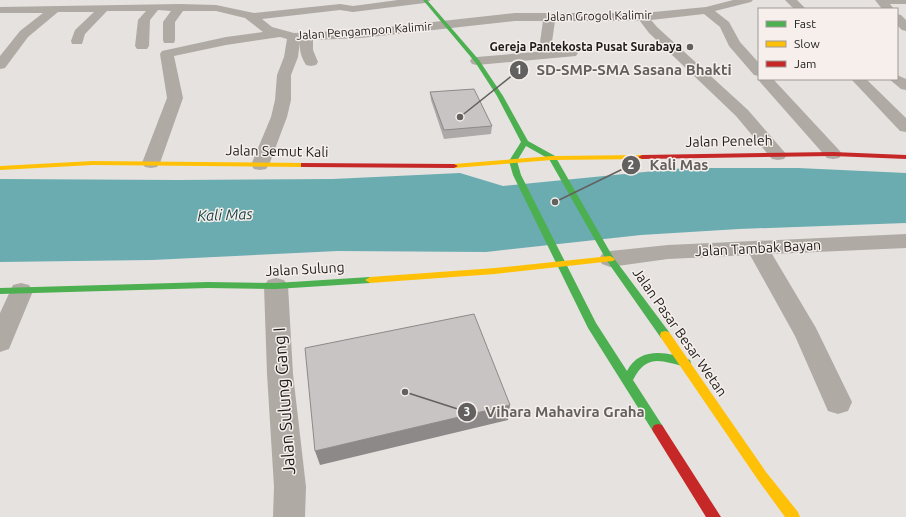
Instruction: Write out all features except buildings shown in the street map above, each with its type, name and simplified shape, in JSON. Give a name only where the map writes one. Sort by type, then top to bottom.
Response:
[{"type":"street","points":[[0,10],[19,0]]},
{"type":"street","points":[[252,12],[340,7],[351,9],[426,0],[477,61],[500,96],[524,142],[552,158]]},
{"type":"street","name":"Jalan Grogol Kalimir","points":[[447,25],[515,17],[643,17],[706,10],[747,0]]},
{"type":"street","points":[[791,0],[799,8]]},
{"type":"street","points":[[887,8],[880,1],[906,1]]},
{"type":"street","points":[[77,41],[80,33],[99,4]]},
{"type":"street","name":"Jalan Pengampon Kalimir","points":[[0,10],[85,9],[99,4],[155,7],[218,4],[252,12],[268,30],[278,34],[300,37],[361,34],[447,25]]},
{"type":"street","points":[[611,6],[622,18]]},
{"type":"street","points":[[142,46],[144,20],[155,7]]},
{"type":"street","points":[[151,163],[175,98],[167,48],[169,22],[180,7]]},
{"type":"street","points":[[0,65],[24,34],[55,9]]},
{"type":"street","points":[[706,10],[725,25],[734,43],[758,71]]},
{"type":"street","points":[[546,42],[549,17]]},
{"type":"street","points":[[643,17],[653,30],[742,113],[778,155]]},
{"type":"street","points":[[898,19],[906,27]]},
{"type":"street","points":[[167,48],[174,52],[226,41],[278,34]]},
{"type":"street","points":[[300,37],[306,54],[311,62]]},
{"type":"street","points":[[260,165],[279,117],[283,100],[284,75],[300,37]]},
{"type":"street","points":[[477,61],[571,53]]},
{"type":"street","points":[[766,80],[833,154]]},
{"type":"street","points":[[859,80],[906,127]]},
{"type":"street","points":[[897,80],[906,86]]},
{"type":"street","points":[[524,142],[513,161],[517,175],[592,325],[714,517]]},
{"type":"street","name":"Jalan Peneleh","points":[[552,158],[833,154],[906,157]]},
{"type":"street","name":"Jalan Semut Kali","points":[[0,168],[93,163],[444,167],[552,158]]},
{"type":"street","name":"Jalan Pasar Besar Wetan","points":[[552,158],[605,250],[686,363],[762,476],[793,517]]},
{"type":"street","name":"Jalan Tambak Bayan","points":[[605,250],[668,252],[906,241]]},
{"type":"street","points":[[757,248],[807,336],[838,402]]},
{"type":"street","name":"Jalan Sulung","points":[[11,291],[208,285],[276,286],[453,274],[562,265],[605,250]]},
{"type":"street","name":"Jalan Sulung Gang I","points":[[276,286],[280,374],[290,487],[289,517]]},
{"type":"street","points":[[0,342],[11,291]]},
{"type":"street","points":[[627,382],[636,362],[646,357],[655,356],[686,363]]},
{"type":"water","points":[[685,168],[798,168],[906,173],[906,223],[739,229],[641,235],[486,252],[338,251],[152,260],[0,262],[0,179],[333,179],[460,173],[503,186]]},
{"type":"traffic: fast","points":[[425,0],[477,61],[500,96],[525,142],[552,158],[610,259],[665,335]]},
{"type":"traffic: fast","points":[[525,142],[513,161],[517,175],[592,325],[658,429]]},
{"type":"traffic: fast","points":[[0,291],[208,285],[276,286],[370,280]]},
{"type":"traffic: fast","points":[[627,382],[632,371],[638,364],[644,359],[650,357],[666,358],[686,363]]},
{"type":"traffic: slow","points":[[454,166],[552,158],[642,157]]},
{"type":"traffic: slow","points":[[0,168],[93,163],[304,165]]},
{"type":"traffic: slow","points":[[370,280],[495,271],[610,259]]},
{"type":"traffic: slow","points":[[665,335],[762,476],[793,517]]},
{"type":"traffic: jam","points":[[642,157],[833,154],[906,157]]},
{"type":"traffic: jam","points":[[304,165],[454,166]]},
{"type":"traffic: jam","points":[[658,429],[714,517]]},
{"type":"place","name":"Gereja Pantekosta Pusat Surabaya","points":[[690,47]]},
{"type":"place","name":"SD-SMP-SMA Sasana Bhakti","points":[[460,117]]},
{"type":"place","name":"Kali Mas","points":[[555,202]]},
{"type":"place","name":"Vihara Mahavira Graha","points":[[405,392]]}]
